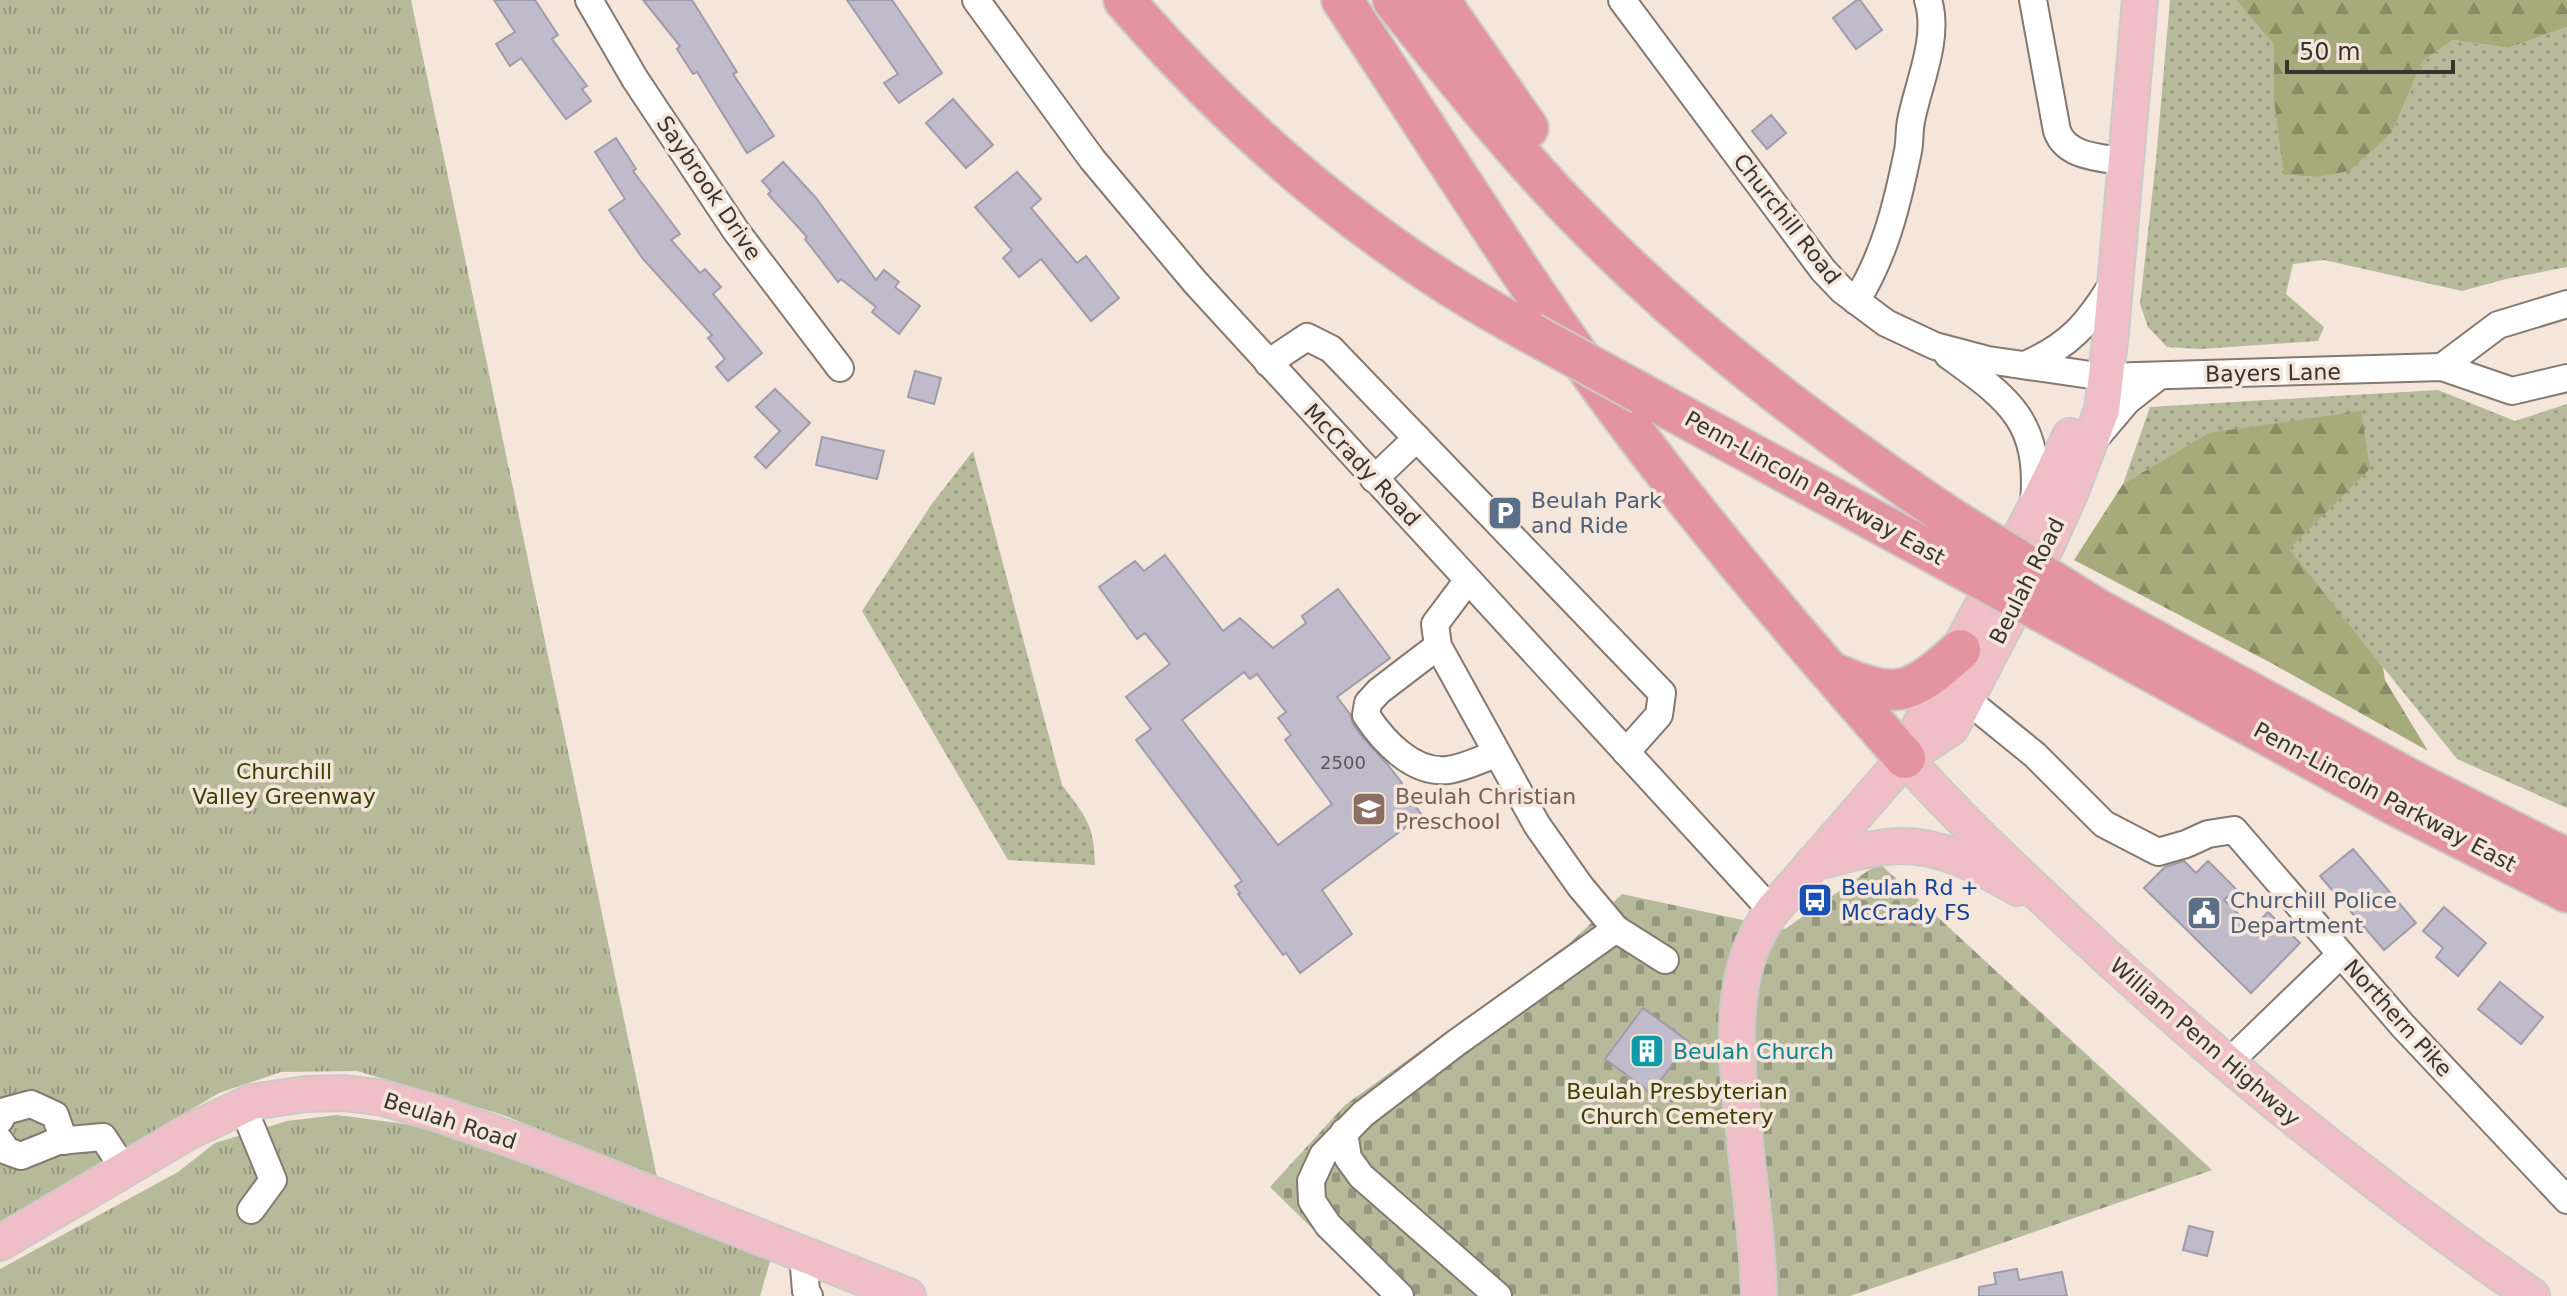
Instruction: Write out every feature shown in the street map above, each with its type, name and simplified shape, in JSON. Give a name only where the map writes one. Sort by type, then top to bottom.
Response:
[{"type":"highway","name":"Penn-Lincoln Parkway East","points":[[1124,0],[1186,69],[1291,169],[1357,222],[1493,313],[1642,394],[1939,534],[2397,806],[2567,892]]},
{"type":"highway","points":[[1319,0],[1469,197]]},
{"type":"highway","points":[[1342,0],[1469,197],[1617,410],[1746,574],[1905,758]]},
{"type":"highway","name":"Penn-Lincoln Parkway East","points":[[1393,0],[1493,124],[1612,250],[1741,366],[1843,445],[1939,534]]},
{"type":"highway","points":[[1439,0],[1612,250]]},
{"type":"highway","name":"Penn-Lincoln Parkway East","points":[[2090,622],[2567,859]]},
{"type":"highway","points":[[1827,670],[1875,689],[1902,690],[1922,682],[1960,650]]},
{"type":"main road","name":"Beulah Road","points":[[1759,1296],[1738,1076],[1739,996],[1747,957],[1758,931],[1772,911],[1905,758],[1951,728],[2046,547],[2087,449],[2102,410],[2140,0]]},
{"type":"main road","name":"Beulah Road","points":[[1905,758],[1924,714],[2070,436],[2081,403],[2104,377]]},
{"type":"main road","name":"William Penn Highway","points":[[1905,758],[1936,794],[2052,906],[2227,1064],[2369,1178],[2532,1296]]},
{"type":"main road","points":[[1813,863],[1885,847],[1916,846],[1982,868],[2052,906]]},
{"type":"main road","name":"Beulah Road","points":[[0,1243],[190,1131],[252,1102],[306,1094],[345,1093],[383,1098],[436,1113],[533,1147],[908,1296]]},
{"type":"street","name":"Saybrook Drive","points":[[589,0],[635,79],[736,231],[840,368]]},
{"type":"street","name":"McCrady Road","points":[[976,0],[1092,159],[1138,216],[1268,363],[1772,911]]},
{"type":"street","name":"Churchill Road","points":[[1622,0],[1804,248],[1856,301],[1886,323],[1935,346],[1961,354],[2104,377]]},
{"type":"street","points":[[1856,301],[1882,254],[1899,191],[1911,120],[1929,48],[1928,0]]},
{"type":"street","points":[[2033,0],[2061,141],[2078,152],[2126,162]]},
{"type":"street","points":[[2025,365],[2057,350],[2077,333],[2089,321],[2115,280]]},
{"type":"street","points":[[2442,367],[2498,325],[2567,304]]},
{"type":"street","points":[[1268,363],[1307,337],[1331,349],[1662,693],[1659,715],[1626,752]]},
{"type":"street","points":[[1935,346],[1989,384],[2017,414],[2034,453],[2036,482],[2033,510]]},
{"type":"street","name":"Bayers Lane","points":[[2104,377],[2442,367],[2512,391],[2567,378]]},
{"type":"street","points":[[2087,449],[2127,401],[2159,376]]},
{"type":"street","points":[[1374,479],[1417,438]]},
{"type":"street","points":[[1468,580],[1435,624],[1438,646],[1537,825],[1580,886],[1616,929],[1665,960]]},
{"type":"street","points":[[1438,646],[1379,691],[1368,703],[1366,715],[1382,739],[1400,754],[1439,771],[1452,770],[1496,754]]},
{"type":"street","name":"Northern Pike","points":[[1966,699],[2035,755],[2104,824],[2158,852],[2208,834],[2234,830],[2403,1026],[2567,1200]]},
{"type":"street","points":[[1400,1296],[1328,1225],[1312,1201],[1311,1181],[1323,1155],[1363,1114],[1456,1043],[1616,929]]},
{"type":"street","points":[[2227,1064],[2340,955]]},
{"type":"street","points":[[0,1120],[5,1111],[31,1104],[55,1115],[64,1141]]},
{"type":"street","points":[[243,1107],[273,1180],[251,1210]]},
{"type":"street","points":[[1344,1132],[1348,1158],[1361,1176],[1498,1296]]},
{"type":"street","points":[[0,1141],[7,1151],[21,1156],[64,1141],[103,1137],[124,1169]]},
{"type":"street","points":[[803,1255],[809,1296]]},
{"type":"green space","name":"Churchill Valley Greenway","points":[[0,0],[411,0],[657,1177],[503,1115],[357,1071],[281,1072],[219,1093],[0,1222]]},
{"type":"green space","points":[[2170,0],[2236,0],[2275,44],[2274,102],[2285,175],[2317,177],[2392,132],[2423,61],[2453,40],[2508,48],[2567,27],[2567,267],[2462,291],[2324,260],[2293,264],[2286,294],[2324,327],[2318,341],[2200,349],[2167,347],[2148,327],[2140,304]]},
{"type":"green space","points":[[2236,0],[2567,0],[2567,27],[2508,48],[2453,40],[2423,61],[2392,132],[2349,171],[2317,177],[2284,175],[2274,102],[2274,44]]},
{"type":"green space","points":[[2438,390],[2515,421],[2567,404],[2567,808],[2457,759],[2288,549],[2370,469],[2208,433],[2123,484],[2150,407]]},
{"type":"green space","points":[[2361,411],[2370,469],[2289,549],[2383,667],[2385,680],[2428,751],[2273,664],[2074,560],[2123,484],[2208,433]]},
{"type":"green space","points":[[973,451],[1062,785],[1087,822],[1093,840],[1095,865],[1008,860],[862,611],[931,505]]},
{"type":"green space","name":"Beulah Presbyterian Church Cemetery","points":[[1879,863],[2212,1170],[1850,1296],[1381,1296],[1270,1187],[1345,1105],[1571,942],[1622,894],[1785,929]]},
{"type":"green space","points":[[337,1115],[405,1124],[461,1138],[771,1258],[760,1296],[0,1296],[0,1269],[178,1172],[215,1143],[287,1121]]},
{"type":"building","points":[[494,0],[535,0],[558,35],[552,39],[587,86],[582,89],[591,101],[566,119],[521,58],[510,66],[496,44],[515,32]]},
{"type":"building","points":[[643,0],[692,0],[737,72],[733,74],[774,136],[747,153],[697,72],[693,74],[677,49],[680,46]]},
{"type":"building","points":[[847,0],[892,0],[942,73],[899,103],[884,83],[898,74]]},
{"type":"building","points":[[1857,0],[1882,30],[1856,49],[1833,18]]},
{"type":"building","points":[[953,99],[993,145],[966,168],[926,123]]},
{"type":"building","points":[[1771,115],[1786,133],[1767,149],[1752,131]]},
{"type":"building","points":[[616,138],[636,169],[633,171],[680,234],[671,240],[700,273],[705,269],[721,287],[713,294],[762,353],[728,381],[716,367],[725,359],[708,338],[712,335],[643,259],[609,210],[625,199],[595,152]]},
{"type":"building","points":[[783,162],[816,198],[876,280],[884,270],[899,282],[895,287],[920,306],[899,334],[872,312],[876,307],[841,279],[838,282],[805,239],[807,237],[768,194],[771,191],[762,181]]},
{"type":"building","points":[[1017,172],[1041,199],[1031,208],[1077,263],[1086,256],[1119,298],[1091,321],[1041,259],[1019,277],[1003,258],[1012,250],[975,207]]},
{"type":"building","points":[[915,371],[941,378],[934,404],[908,397]]},
{"type":"building","points":[[775,389],[810,423],[766,468],[755,457],[780,431],[756,407]]},
{"type":"building","points":[[822,437],[884,451],[877,479],[816,465]]},
{"type":"building","points":[[1165,555],[1223,631],[1240,618],[1273,648],[1306,623],[1302,616],[1338,589],[1390,658],[1337,697],[1360,734],[1402,783],[1399,785],[1422,815],[1322,890],[1352,934],[1300,973],[1238,894],[1235,886],[1242,881],[1136,740],[1151,729],[1126,697],[1170,664],[1145,633],[1137,639],[1099,587],[1135,561],[1144,571]],"holes":[[[1244,672],[1250,679],[1257,674],[1286,712],[1278,718],[1291,735],[1285,740],[1332,804],[1278,845],[1182,720]]]},
{"type":"building","points":[[2353,849],[2416,923],[2384,950],[2320,876]]},
{"type":"building","points":[[2184,861],[2196,873],[2208,861],[2236,889],[2224,900],[2253,928],[2268,912],[2300,943],[2251,993],[2144,888],[2165,867]]},
{"type":"building","points":[[2444,907],[2486,943],[2458,976],[2436,957],[2443,948],[2423,931]]},
{"type":"building","points":[[2500,982],[2543,1017],[2521,1044],[2478,1009]]},
{"type":"building","name":"Beulah Church","points":[[1643,1008],[1689,1042],[1651,1093],[1605,1059]]},
{"type":"building","points":[[2189,1226],[2213,1232],[2207,1256],[2183,1250]]},
{"type":"building","points":[[2017,1269],[2019,1280],[2062,1272],[2067,1296],[1979,1296],[1979,1287],[1996,1284],[1994,1273]]},
{"type":"place","name":"Beulah Park and Ride","points":[[1505,513]]},
{"type":"place","name":"Beulah Christian Preschool","points":[[1369,809]]},
{"type":"place","name":"Beulah Rd + McCrady FS","points":[[1815,900]]},
{"type":"place","name":"Churchill Police Department","points":[[2204,913]]},
{"type":"place","name":"Beulah Church","points":[[1647,1051]]}]
